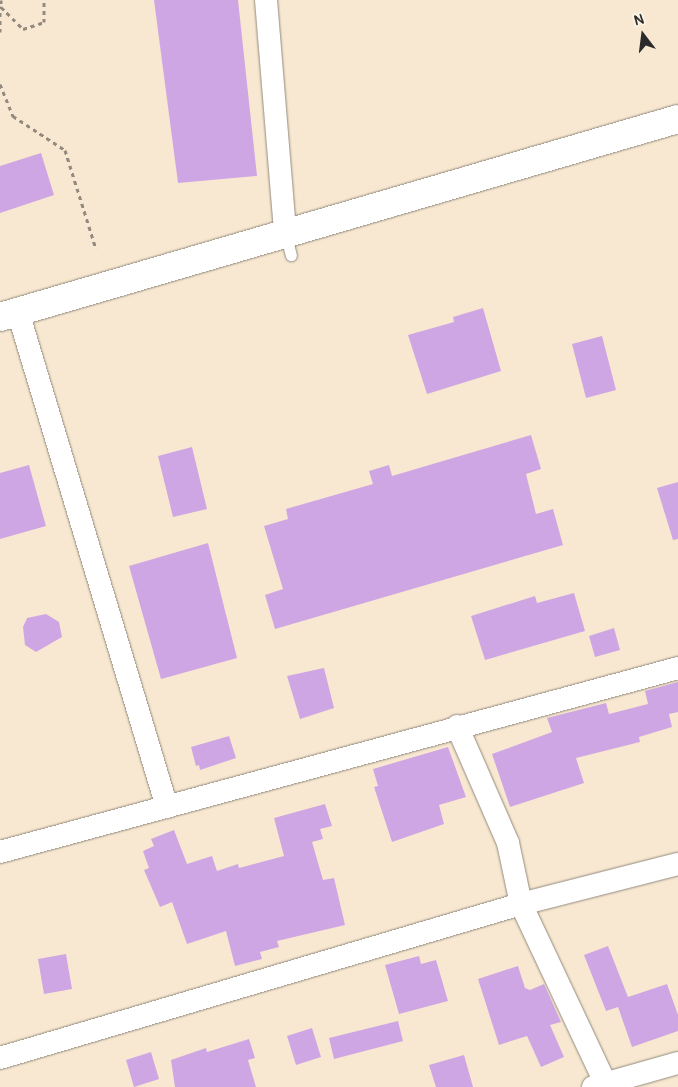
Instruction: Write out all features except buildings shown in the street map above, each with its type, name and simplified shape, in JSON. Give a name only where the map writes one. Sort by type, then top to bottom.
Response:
[{"type":"main road","points":[[9,314],[288,245],[678,119]]},
{"type":"street","points":[[266,0],[288,245]]},
{"type":"street","points":[[9,314],[167,808]]},
{"type":"street","points":[[0,852],[167,808],[457,726],[678,668]]},
{"type":"street","points":[[457,726],[508,843],[521,904],[602,1086],[678,1063]]},
{"type":"street","points":[[0,1058],[521,904],[678,864]]},
{"type":"path","points":[[0,32],[1,0]]},
{"type":"path","points":[[0,7],[23,29],[44,22],[44,0]]},
{"type":"path","points":[[0,84],[14,116],[65,150],[96,249]]}]
